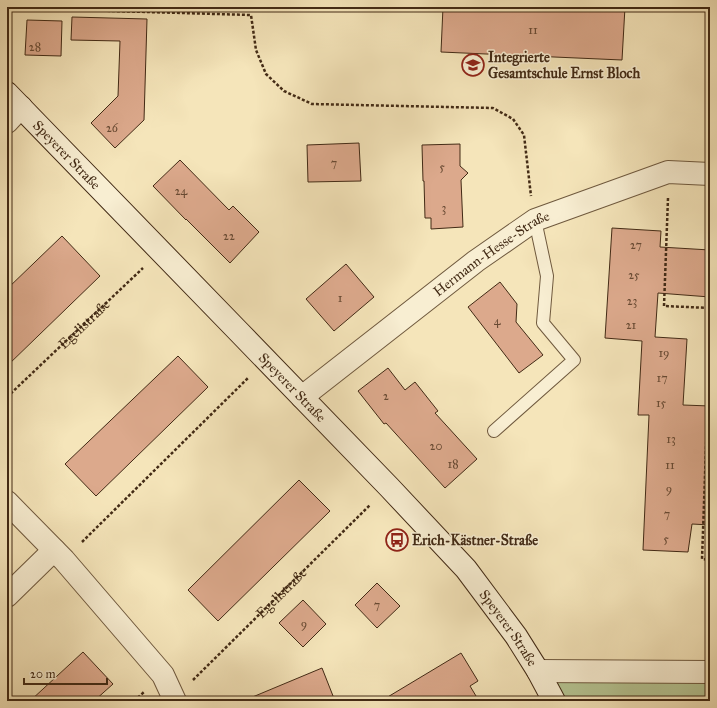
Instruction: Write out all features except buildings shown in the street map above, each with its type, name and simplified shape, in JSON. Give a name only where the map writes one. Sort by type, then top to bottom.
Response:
[{"type":"street","name":"Speyerer Straße","points":[[12,107],[161,251],[466,569],[516,636],[538,671],[554,701]]},
{"type":"street","name":"Hermann-Hesse-Straße","points":[[302,397],[476,261],[535,220],[668,172],[710,174]]},
{"type":"street","points":[[7,502],[59,555],[163,675],[175,700]]},
{"type":"street","points":[[7,596],[59,555]]},
{"type":"street","points":[[538,671],[710,672]]},
{"type":"lane","points":[[494,431],[574,360],[543,323],[547,276],[535,220]]},
{"type":"path","points":[[7,8],[251,15],[256,50],[266,74],[284,91],[312,104],[493,108],[513,119],[524,135],[535,220]]},
{"type":"path","points":[[668,172],[664,306],[710,308]]},
{"type":"path","name":"Egellstraße","points":[[7,397],[161,251]]},
{"type":"path","points":[[710,336],[702,559],[710,560]]},
{"type":"path","points":[[59,555],[266,360]]},
{"type":"path","name":"Egellstraße","points":[[175,700],[389,487]]},
{"type":"green space","points":[[552,678],[710,680],[709,701],[564,701]]},
{"type":"place","name":"Integrierte Gesamtschule Ernst Bloch","points":[[473,65]]},
{"type":"place","name":"Erich-Kästner-Straße","points":[[397,540]]}]
